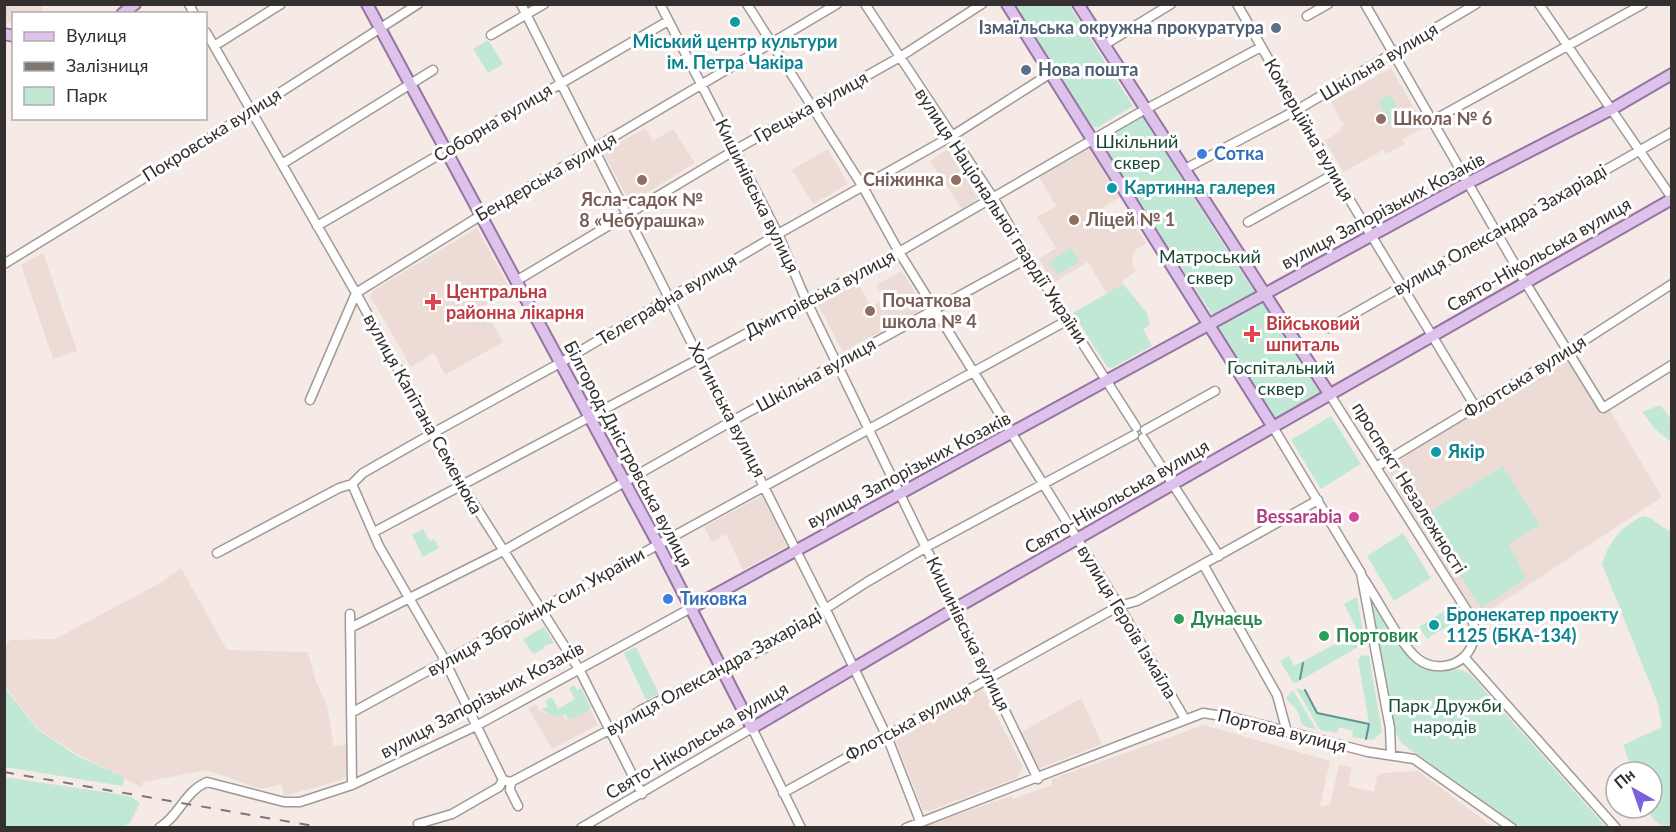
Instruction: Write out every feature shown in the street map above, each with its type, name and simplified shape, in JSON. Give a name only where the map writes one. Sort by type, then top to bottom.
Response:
[{"type":"main road","name":"Білгород-Дністровська вулиця","points":[[367,4],[658,544],[752,728]]},
{"type":"main road","points":[[1007,4],[1274,427]]},
{"type":"main road","name":"проспект Незалежності","points":[[1078,4],[1330,395]]},
{"type":"main road","name":"вулиця Запорізьких Козаків","points":[[691,608],[1468,183],[1614,112],[1671,74]]},
{"type":"main road","name":"Свято-Нікольська вулиця","points":[[752,728],[956,608],[1671,198]]},
{"type":"street","points":[[214,45],[281,4]]},
{"type":"street","name":"Покровська вулиця","points":[[4,264],[252,111],[418,4]]},
{"type":"street","name":"Хотинська вулиця","points":[[521,4],[701,357],[826,610],[886,735],[920,821]]},
{"type":"street","points":[[492,35],[544,4]]},
{"type":"street","name":"Кишинівська вулиця","points":[[660,4],[778,234],[806,300],[1038,778]]},
{"type":"street","name":"вулиця Героїв Ізмаїла","points":[[747,4],[814,107],[863,187],[899,252],[1119,606],[1185,719]]},
{"type":"street","name":"Бендерська вулиця","points":[[356,293],[480,216],[703,86],[837,4]]},
{"type":"street","name":"вулиця Національної гвардії України","points":[[865,4],[994,199],[1028,258],[1219,556]]},
{"type":"street","name":"Грецька вулиця","points":[[516,281],[735,150],[900,57],[982,4]]},
{"type":"street","points":[[1104,45],[1171,4]]},
{"type":"street","name":"Комерційна вулиця","points":[[1237,4],[1334,174],[1476,408]]},
{"type":"street","points":[[1307,16],[1328,4]]},
{"type":"street","points":[[1365,4],[1525,282],[1603,408],[1671,365]]},
{"type":"street","name":"Шкільна вулиця","points":[[1185,169],[1297,110],[1476,4]]},
{"type":"street","points":[[1539,4],[1671,198]]},
{"type":"street","points":[[1432,121],[1643,4]]},
{"type":"street","name":"Соборна вулиця","points":[[318,226],[668,21]]},
{"type":"street","name":"вулиця Капітана Семенюка","points":[[207,34],[356,293],[462,485],[579,669],[642,794]]},
{"type":"street","name":"Дмитрівська вулиця","points":[[374,532],[899,252],[1146,109],[1261,47]]},
{"type":"street","points":[[282,164],[433,70]]},
{"type":"street","name":"Телеграфна вулиця","points":[[217,553],[339,488],[352,484],[363,473],[560,363],[778,234],[952,136],[1051,73]]},
{"type":"street","name":"вулиця Олександра Захаріаді","points":[[1329,328],[1671,132]]},
{"type":"street","points":[[1248,222],[1334,174]]},
{"type":"street","name":"Шкільна вулиця","points":[[350,628],[503,551],[625,484],[732,421],[1028,258]]},
{"type":"street","name":"Флотська вулиця","points":[[1376,467],[1568,351],[1671,284]]},
{"type":"street","points":[[310,400],[356,293]]},
{"type":"street","name":"вулиця Збройних сил України","points":[[351,713],[1068,320]]},
{"type":"street","name":"вулиця Олександра Захаріаді","points":[[418,824],[452,814],[765,648],[871,580],[926,548],[1215,391]]},
{"type":"street","name":"проспект Незалежності","points":[[1330,395],[1471,617],[1475,631],[1472,646],[1464,657]]},
{"type":"street","points":[[1274,427],[1363,579],[1418,659],[1437,666],[1449,665],[1464,657],[1616,828]]},
{"type":"street","points":[[352,484],[374,532],[445,663],[518,806]]},
{"type":"street","name":"Флотська вулиця","points":[[783,793],[1119,606],[1137,601],[1318,500]]},
{"type":"street","points":[[1203,564],[1277,695],[1287,732]]},
{"type":"street","points":[[1363,579],[1390,728],[1391,755]]},
{"type":"street","name":"вулиця Запорізьких Козаків","points":[[159,828],[171,818],[192,790],[207,782],[284,802],[300,802],[352,785],[476,726],[691,608]]},
{"type":"street","points":[[350,614],[352,785]]},
{"type":"street","name":"Портова вулиця","points":[[906,828],[1203,713],[1216,714],[1368,752],[1414,759],[1512,828]]},
{"type":"street","name":"Білгород-Дністровська вулиця","points":[[752,728],[801,828]]},
{"type":"street","name":"Свято-Нікольська вулиця","points":[[581,828],[752,728]]},
{"type":"shaded area","points":[[5,4],[41,5],[44,12],[12,12],[12,23],[5,23]]},
{"type":"shaded area","name":"Школа № 6","points":[[1391,68],[1425,127],[1403,139],[1405,144],[1386,154],[1383,150],[1343,172],[1325,140],[1341,131],[1340,128],[1344,126],[1331,102]]},
{"type":"shaded area","name":"Ясла-садок № 8 «Чебурашка»","points":[[645,128],[653,141],[673,129],[695,163],[630,203],[603,152]]},
{"type":"shaded area","name":"Ліцей № 1","points":[[1089,147],[1120,197],[1102,208],[1111,222],[1126,213],[1146,243],[1134,251],[1132,264],[1136,271],[1123,280],[1123,284],[1107,294],[1088,262],[1053,283],[1039,259],[1056,248],[1037,217],[1056,206],[1039,177]]},
{"type":"shaded area","points":[[828,149],[848,184],[813,204],[792,170]]},
{"type":"shaded area","name":"Сніжинка","points":[[948,149],[980,197],[962,209],[930,161]]},
{"type":"shaded area","name":"Центральна районна лікарня","points":[[477,228],[511,291],[483,307],[503,342],[445,375],[434,353],[411,367],[370,296],[374,290]]},
{"type":"shaded area","points":[[43,253],[77,351],[53,359],[21,265]]},
{"type":"shaded area","name":"Початкова школа № 4","points":[[902,271],[924,308],[843,352],[817,303],[857,281],[871,307],[885,299],[876,285]]},
{"type":"shaded area","points":[[1565,357],[1569,358],[1601,412],[1609,409],[1662,497],[1478,618],[1385,469]]},
{"type":"shaded area","points":[[762,496],[787,546],[743,570],[726,534],[712,542],[704,527]]},
{"type":"shaded area","points":[[181,568],[227,650],[308,652],[316,682],[327,705],[334,746],[346,745],[347,775],[342,780],[284,796],[281,784],[261,789],[207,770],[143,782],[141,787],[75,753],[37,728],[5,686],[5,646],[10,640],[55,639],[164,581]]},
{"type":"shaded area","points":[[982,688],[1023,767],[1017,778],[929,811],[923,810],[894,737]]},
{"type":"shaded area","points":[[1081,698],[1102,744],[1038,769],[1020,733]]},
{"type":"shaded area","points":[[536,704],[539,710],[557,717],[563,715],[566,720],[590,709],[598,725],[552,749],[528,708]]},
{"type":"shaded area","points":[[1204,725],[1330,761],[1320,806],[1330,805],[1339,764],[1352,767],[1348,786],[1374,792],[1377,776],[1384,773],[1418,771],[1493,827],[922,827],[999,800],[1012,796],[1013,799],[1052,785],[1052,779]]},
{"type":"green space","points":[[1011,5],[1069,5],[1133,106],[1098,127],[1093,127]]},
{"type":"green space","points":[[488,40],[503,64],[488,73],[473,49]]},
{"type":"green space","points":[[1391,95],[1403,118],[1390,125],[1378,101]]},
{"type":"green space","name":"Матроський сквер","points":[[1146,109],[1178,173],[1255,293],[1214,317],[1136,198],[1094,139]]},
{"type":"green space","points":[[1071,248],[1079,262],[1057,275],[1049,262]]},
{"type":"green space","points":[[1123,284],[1147,313],[1150,325],[1143,329],[1152,346],[1112,368],[1107,367],[1073,313]]},
{"type":"green space","name":"Госпітальний сквер","points":[[1261,301],[1321,394],[1278,420],[1274,418],[1218,327],[1218,324]]},
{"type":"green space","points":[[1660,405],[1671,419],[1671,442],[1656,430],[1642,412]]},
{"type":"green space","points":[[1331,416],[1361,464],[1321,489],[1291,440]]},
{"type":"green space","points":[[1503,466],[1540,525],[1509,544],[1526,578],[1481,608],[1423,516]]},
{"type":"green space","points":[[1643,516],[1671,532],[1671,827],[1654,820],[1664,820],[1664,760],[1629,760],[1623,745],[1662,727],[1658,704],[1602,564],[1617,535]]},
{"type":"green space","points":[[423,529],[430,541],[434,539],[439,548],[423,557],[412,535]]},
{"type":"green space","points":[[1403,533],[1431,578],[1394,601],[1367,556]]},
{"type":"green space","points":[[1357,597],[1365,643],[1294,684],[1280,661],[1289,656],[1294,666],[1358,632],[1344,604]]},
{"type":"green space","name":"Парк Дружби народів","points":[[1371,600],[1382,614],[1401,648],[1414,661],[1428,667],[1458,669],[1471,675],[1606,827],[1520,827],[1401,743],[1393,728]]},
{"type":"green space","points":[[1446,610],[1454,622],[1427,639],[1419,627]]},
{"type":"green space","points":[[544,627],[554,643],[544,646],[545,648],[533,654],[523,639]]},
{"type":"green space","points":[[636,647],[659,694],[646,700],[624,653]]},
{"type":"green space","points":[[1362,655],[1369,656],[1382,732],[1373,740],[1352,737],[1353,731],[1339,727],[1337,733],[1320,730],[1296,688],[1306,691],[1318,712],[1369,723],[1358,660]]},
{"type":"green space","points":[[574,685],[577,690],[581,688],[591,708],[581,715],[568,719],[565,714],[557,718],[541,709],[548,707],[545,701],[552,697],[558,709],[575,699],[569,688]]},
{"type":"green space","points":[[5,688],[37,729],[77,756],[125,778],[122,786],[5,767]]},
{"type":"green space","points":[[1293,690],[1316,729],[1309,728],[1301,722],[1296,709],[1287,700],[1286,698]]},
{"type":"green space","points":[[4,777],[130,796],[140,803],[130,823],[122,827],[5,827]]},
{"type":"waterway","points":[[1300,679],[1303,663]]},
{"type":"waterway","points":[[1305,690],[1317,713],[1369,724],[1366,739]]},
{"type":"railway","points":[[4,772],[325,828]]},
{"type":"place","name":"Міський центр культури ім. Петра Чакіра","points":[[735,22]]},
{"type":"place","name":"Ізмаїльська окружна прокуратура","points":[[1276,28]]},
{"type":"place","name":"Нова пошта","points":[[1026,70]]},
{"type":"place","name":"Школа № 6","points":[[1381,119]]},
{"type":"place","name":"Сотка","points":[[1202,154]]},
{"type":"place","name":"Ясла-садок № 8 «Чебурашка»","points":[[642,180]]},
{"type":"place","name":"Сніжинка","points":[[956,180]]},
{"type":"place","name":"Картинна галерея","points":[[1112,188]]},
{"type":"place","name":"Ліцей № 1","points":[[1074,220]]},
{"type":"place","name":"Центральна районна лікарня","points":[[433,302]]},
{"type":"place","name":"Початкова школа № 4","points":[[870,311]]},
{"type":"place","name":"Військовий шпиталь","points":[[1252,334]]},
{"type":"place","name":"Якір","points":[[1436,452]]},
{"type":"place","name":"Bessarabia","points":[[1354,517]]},
{"type":"place","name":"Тиковка","points":[[668,599]]},
{"type":"place","name":"Дунаєць","points":[[1179,619]]},
{"type":"place","name":"Бронекатер проекту 1125 (БКА-134)","points":[[1434,625]]},
{"type":"place","name":"Портовик","points":[[1324,636]]},
{"type":"park label","name":"Шкільний сквер","points":[[1137,152]]}]
